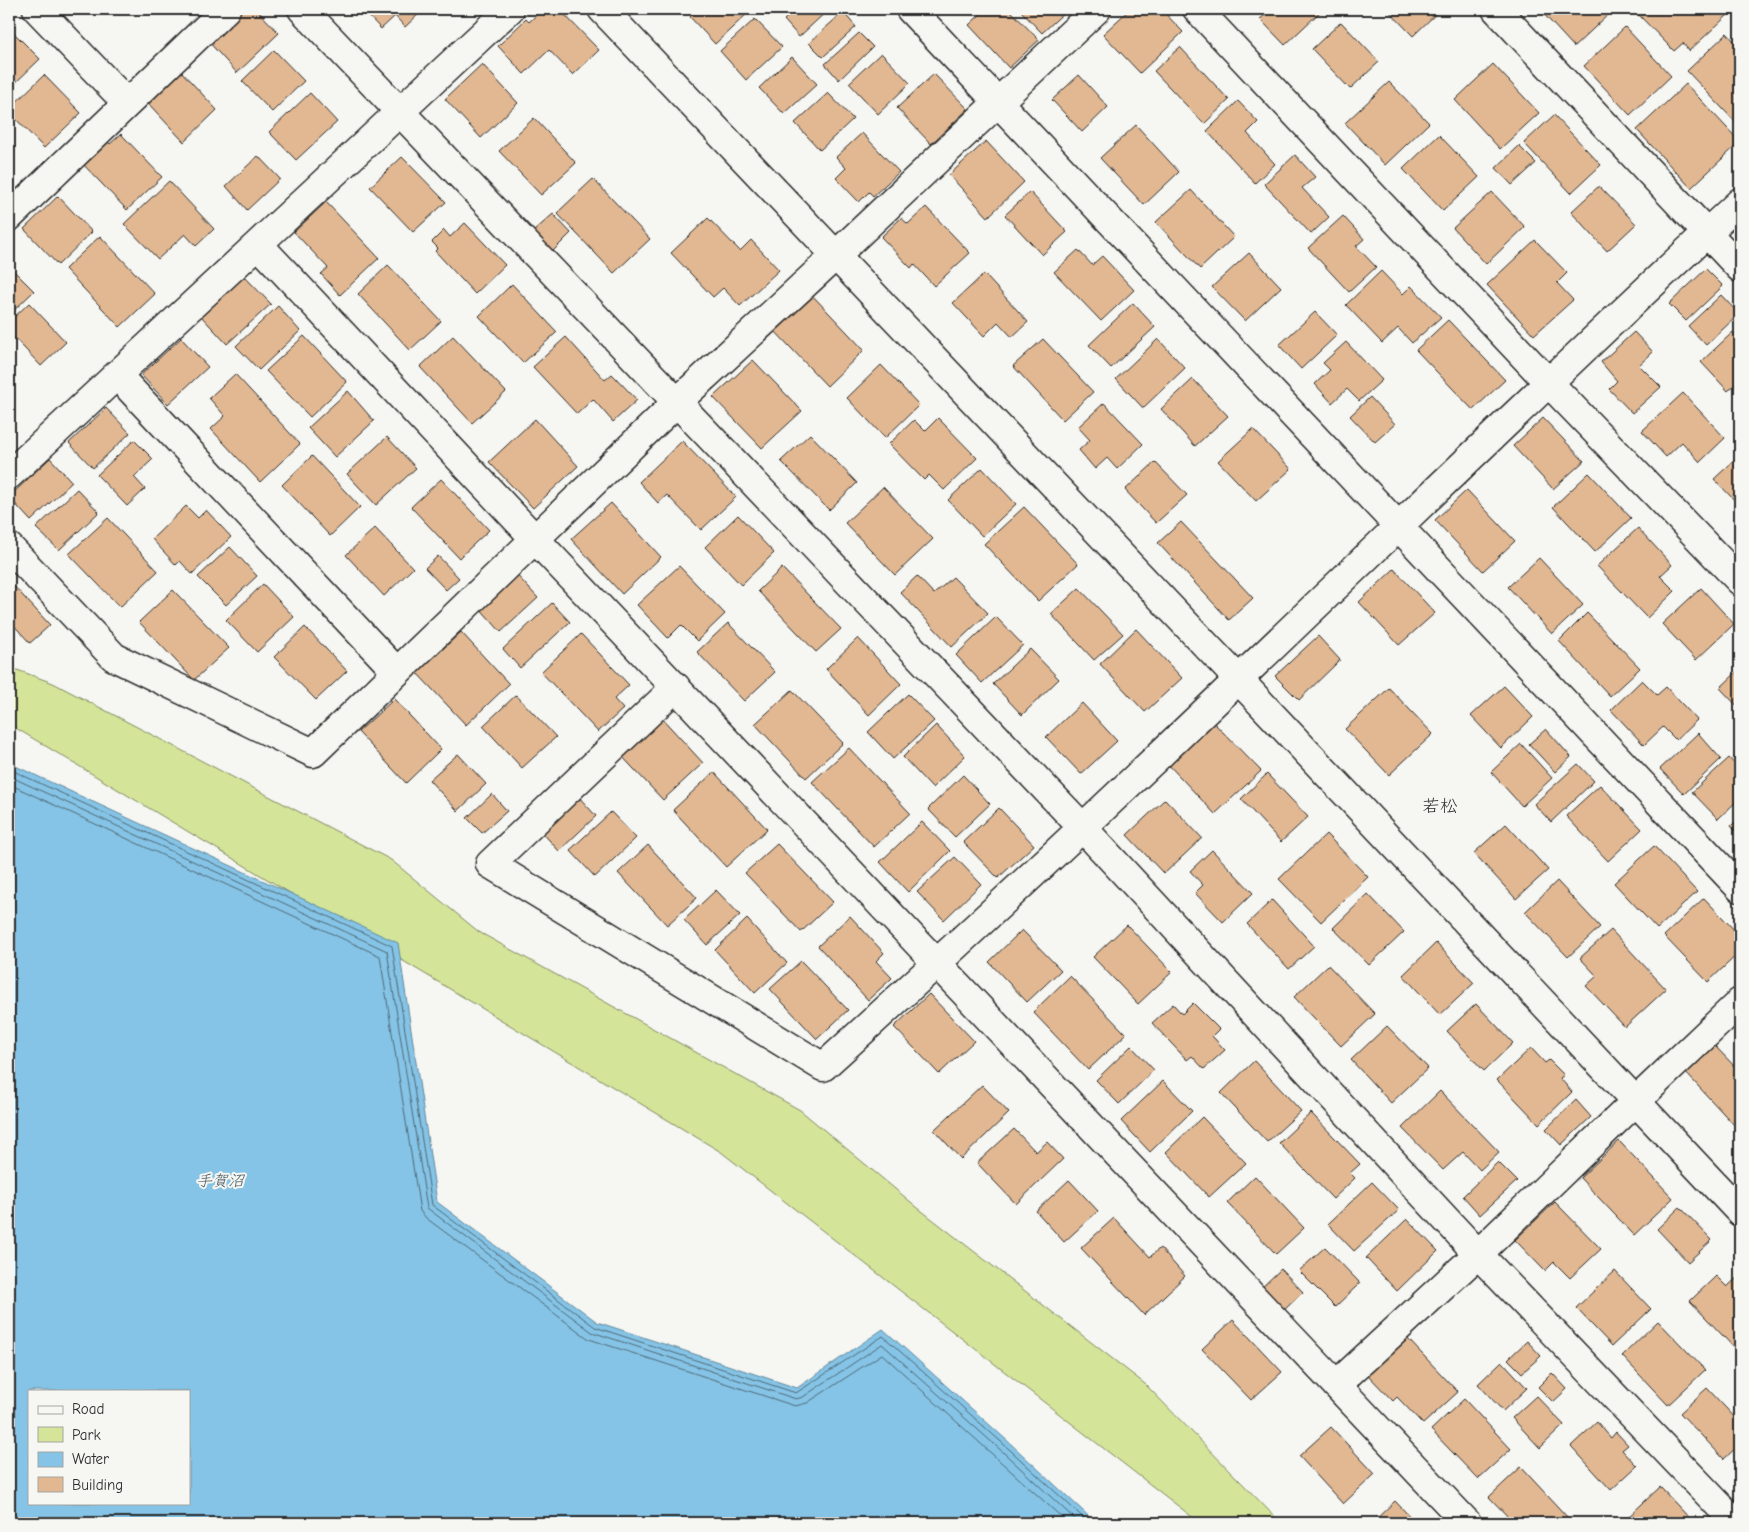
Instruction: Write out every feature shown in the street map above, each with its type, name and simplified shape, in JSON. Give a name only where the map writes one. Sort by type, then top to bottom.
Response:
[{"type":"street","points":[[37,9],[127,103]]},
{"type":"street","points":[[9,217],[226,9]]},
{"type":"street","points":[[302,9],[1082,827],[1478,1254],[1736,1523]]},
{"type":"street","points":[[9,475],[510,9]]},
{"type":"street","points":[[602,9],[1239,680],[1740,1212]]},
{"type":"street","points":[[910,9],[1740,888]]},
{"type":"street","points":[[9,547],[114,657],[312,753],[676,403],[1097,9]]},
{"type":"street","points":[[1197,9],[1549,384],[1740,581]]},
{"type":"street","points":[[1496,9],[1740,268]]},
{"type":"street","points":[[676,687],[490,864],[823,1067],[938,963],[1239,680],[1398,526],[1740,202]]},
{"type":"street","points":[[258,244],[535,540],[1467,1523]]},
{"type":"street","points":[[117,375],[397,672]]},
{"type":"street","points":[[1336,1386],[1478,1254],[1740,1002]]},
{"type":"green space","points":[[9,667],[53,683],[391,860],[479,932],[800,1110],[918,1208],[1145,1384],[1281,1523],[1200,1523],[721,1152],[9,724]]},
{"type":"water","name":"手賀沼","points":[[9,763],[398,943],[437,1202],[597,1322],[797,1388],[883,1329],[1096,1523],[9,1523]]},
{"type":"building","points":[[240,9],[256,9],[279,33],[237,73],[207,40]]},
{"type":"building","points":[[362,9],[423,10],[405,27],[395,16],[381,29]]},
{"type":"building","points":[[543,9],[559,9],[599,50],[573,75],[549,50],[524,74],[498,46],[526,19],[529,22]]},
{"type":"building","points":[[698,9],[747,9],[750,11],[715,44],[690,17]]},
{"type":"building","points":[[796,9],[829,9],[799,37],[784,20]]},
{"type":"building","points":[[986,9],[1009,9],[1039,40],[1009,68],[969,25]]},
{"type":"building","points":[[1019,9],[1068,9],[1042,33]]},
{"type":"building","points":[[1130,9],[1161,9],[1183,32],[1140,73],[1103,34]]},
{"type":"building","points":[[1270,9],[1318,9],[1321,11],[1285,45],[1260,19]]},
{"type":"building","points":[[1387,9],[1439,9],[1440,10],[1413,36]]},
{"type":"building","points":[[1539,9],[1612,9],[1613,10],[1574,47]]},
{"type":"building","points":[[1640,9],[1722,9],[1728,15],[1689,51],[1683,43],[1674,51],[1636,12]]},
{"type":"building","points":[[843,12],[856,27],[823,57],[809,43]]},
{"type":"building","points":[[755,19],[782,47],[746,80],[720,51]]},
{"type":"building","points":[[1341,22],[1379,62],[1350,89],[1312,49]]},
{"type":"building","points":[[1625,27],[1671,76],[1630,115],[1584,66]]},
{"type":"building","points":[[11,30],[40,59],[9,89],[9,32]]},
{"type":"building","points":[[859,33],[873,47],[839,80],[825,64]]},
{"type":"building","points":[[1727,33],[1740,48],[1740,127],[1687,71]]},
{"type":"building","points":[[1180,47],[1229,100],[1204,124],[1154,71]]},
{"type":"building","points":[[274,50],[304,81],[272,112],[242,81]]},
{"type":"building","points":[[881,53],[910,83],[878,114],[849,83]]},
{"type":"building","points":[[792,57],[817,84],[784,114],[759,88]]},
{"type":"building","points":[[482,64],[518,103],[481,138],[445,99]]},
{"type":"building","points":[[1493,64],[1539,113],[1500,149],[1455,100]]},
{"type":"building","points":[[179,69],[217,110],[184,142],[146,101]]},
{"type":"building","points":[[934,74],[968,109],[931,144],[897,108]]},
{"type":"building","points":[[44,75],[81,113],[44,148],[9,112],[9,109]]},
{"type":"building","points":[[1079,75],[1108,107],[1082,132],[1052,100]]},
{"type":"building","points":[[1389,82],[1429,123],[1385,165],[1345,123]]},
{"type":"building","points":[[1686,84],[1740,142],[1691,188],[1637,130]]},
{"type":"building","points":[[310,93],[337,122],[296,160],[269,132]]},
{"type":"building","points":[[828,93],[853,119],[820,150],[795,123]]},
{"type":"building","points":[[1238,101],[1258,122],[1247,133],[1275,164],[1255,183],[1207,131]]},
{"type":"building","points":[[1554,115],[1601,165],[1571,193],[1524,143]]},
{"type":"building","points":[[534,118],[576,163],[541,195],[499,151]]},
{"type":"building","points":[[1136,125],[1179,172],[1144,205],[1100,158]]},
{"type":"building","points":[[862,133],[899,172],[873,196],[869,192],[859,202],[836,178],[846,168],[836,157]]},
{"type":"building","points":[[121,134],[162,177],[127,210],[80,161],[105,138],[110,144]]},
{"type":"building","points":[[1439,135],[1479,177],[1443,211],[1403,169]]},
{"type":"building","points":[[986,141],[1024,182],[988,217],[949,175]]},
{"type":"building","points":[[1519,146],[1536,163],[1512,185],[1496,168]]},
{"type":"building","points":[[1295,155],[1315,177],[1302,188],[1329,217],[1311,234],[1264,184]]},
{"type":"building","points":[[258,156],[280,179],[247,210],[226,186]]},
{"type":"building","points":[[402,157],[446,202],[413,232],[370,187]]},
{"type":"building","points":[[593,179],[650,239],[614,273],[557,213]]},
{"type":"building","points":[[169,181],[214,229],[196,246],[185,234],[158,259],[124,224]]},
{"type":"building","points":[[1599,186],[1636,224],[1607,251],[1571,212]]},
{"type":"building","points":[[1191,190],[1234,237],[1200,269],[1156,222]]},
{"type":"building","points":[[1030,192],[1067,232],[1042,255],[1005,215]]},
{"type":"building","points":[[1492,192],[1525,227],[1486,264],[1453,228]]},
{"type":"building","points":[[58,196],[92,232],[58,265],[24,229]]},
{"type":"building","points":[[326,202],[379,258],[340,295],[321,274],[328,268],[294,232]]},
{"type":"building","points":[[926,207],[970,253],[934,286],[914,264],[911,268],[881,237],[901,218],[908,224]]},
{"type":"building","points":[[553,214],[571,233],[552,252],[533,232]]},
{"type":"building","points":[[1343,216],[1364,239],[1356,246],[1376,267],[1349,292],[1308,248]]},
{"type":"building","points":[[708,218],[740,251],[751,240],[779,270],[740,306],[723,288],[713,297],[671,253]]},
{"type":"building","points":[[465,223],[505,265],[475,294],[435,251],[438,248],[432,242],[444,230],[450,237]]},
{"type":"building","points":[[100,236],[155,294],[120,327],[65,269]]},
{"type":"building","points":[[1535,240],[1567,273],[1557,283],[1573,300],[1534,335],[1487,285]]},
{"type":"building","points":[[1078,250],[1092,265],[1102,256],[1134,290],[1101,321],[1054,272]]},
{"type":"building","points":[[1249,253],[1281,287],[1245,321],[1212,287]]},
{"type":"building","points":[[388,265],[441,321],[410,350],[358,294]]},
{"type":"building","points":[[9,266],[34,291],[9,315]]},
{"type":"building","points":[[1706,269],[1723,286],[1686,321],[1669,304]]},
{"type":"building","points":[[1381,271],[1403,294],[1411,286],[1441,317],[1412,343],[1398,328],[1382,343],[1346,305]]},
{"type":"building","points":[[984,274],[1028,322],[1012,337],[998,322],[984,336],[953,303]]},
{"type":"building","points":[[244,276],[271,304],[227,344],[201,316]]},
{"type":"building","points":[[512,284],[557,332],[523,363],[479,316]]},
{"type":"building","points":[[811,294],[864,350],[827,386],[773,329]]},
{"type":"building","points":[[1721,295],[1739,314],[1706,345],[1688,326]]},
{"type":"building","points":[[29,303],[66,342],[41,366],[9,332],[9,322]]},
{"type":"building","points":[[1133,303],[1155,327],[1111,368],[1089,345]]},
{"type":"building","points":[[278,306],[300,331],[259,370],[236,346]]},
{"type":"building","points":[[1315,312],[1337,335],[1301,369],[1279,345]]},
{"type":"building","points":[[1448,320],[1505,380],[1473,410],[1416,350]]},
{"type":"building","points":[[1634,332],[1653,352],[1639,365],[1661,387],[1632,413],[1609,389],[1617,381],[1601,362]]},
{"type":"building","points":[[1733,332],[1740,340],[1740,380],[1728,391],[1701,362]]},
{"type":"building","points":[[304,336],[347,382],[310,417],[266,371]]},
{"type":"building","points":[[453,336],[506,392],[472,423],[420,367]]},
{"type":"building","points":[[566,337],[605,380],[612,374],[637,400],[613,422],[593,399],[577,414],[533,367]]},
{"type":"building","points":[[181,338],[208,367],[168,404],[141,375]]},
{"type":"building","points":[[1043,339],[1093,392],[1063,420],[1013,366]]},
{"type":"building","points":[[1158,339],[1185,368],[1143,408],[1116,379]]},
{"type":"building","points":[[1346,342],[1382,380],[1359,401],[1347,389],[1332,403],[1315,384],[1330,370],[1323,363]]},
{"type":"building","points":[[753,360],[802,411],[762,448],[713,397]]},
{"type":"building","points":[[881,365],[919,405],[885,438],[847,398]]},
{"type":"building","points":[[235,374],[300,444],[260,482],[211,429],[225,416],[209,398]]},
{"type":"building","points":[[1193,379],[1228,416],[1195,446],[1161,409]]},
{"type":"building","points":[[348,391],[374,421],[335,457],[308,428]]},
{"type":"building","points":[[1683,393],[1725,438],[1700,462],[1682,442],[1666,457],[1642,431]]},
{"type":"building","points":[[1370,397],[1395,424],[1375,442],[1350,416]]},
{"type":"building","points":[[1104,403],[1143,444],[1117,469],[1107,458],[1095,469],[1079,450],[1090,440],[1078,427]]},
{"type":"building","points":[[106,408],[130,433],[93,468],[69,443]]},
{"type":"building","points":[[938,418],[977,458],[944,490],[929,475],[924,480],[889,444],[914,420],[925,431]]},
{"type":"building","points":[[1543,418],[1584,461],[1553,489],[1513,446]]},
{"type":"building","points":[[535,419],[578,466],[533,508],[489,462]]},
{"type":"building","points":[[1253,429],[1291,469],[1256,501],[1218,461]]},
{"type":"building","points":[[810,434],[857,483],[829,510],[781,461]]},
{"type":"building","points":[[387,437],[416,468],[376,505],[347,474]]},
{"type":"building","points":[[134,440],[153,459],[134,477],[145,489],[127,506],[97,475]]},
{"type":"building","points":[[682,441],[736,497],[701,530],[667,495],[658,503],[639,482]]},
{"type":"building","points":[[1740,455],[1740,506],[1714,479]]},
{"type":"building","points":[[312,456],[360,507],[330,536],[282,485]]},
{"type":"building","points":[[50,458],[72,482],[31,521],[9,497]]},
{"type":"building","points":[[1155,462],[1187,495],[1156,523],[1125,490]]},
{"type":"building","points":[[982,468],[1016,504],[982,536],[948,500]]},
{"type":"building","points":[[1589,473],[1631,518],[1595,552],[1553,507]]},
{"type":"building","points":[[441,479],[489,530],[459,558],[411,507]]},
{"type":"building","points":[[883,487],[933,539],[895,575],[845,523]]},
{"type":"building","points":[[77,489],[99,512],[59,550],[36,528]]},
{"type":"building","points":[[1467,490],[1515,541],[1483,571],[1435,520]]},
{"type":"building","points":[[611,503],[661,557],[622,594],[571,539]]},
{"type":"building","points":[[186,506],[198,518],[206,510],[231,537],[192,574],[180,561],[176,565],[152,539]]},
{"type":"building","points":[[1024,507],[1078,564],[1038,601],[984,544]]},
{"type":"building","points":[[738,515],[774,553],[741,585],[705,547]]},
{"type":"building","points":[[108,518],[158,571],[120,607],[69,554]]},
{"type":"building","points":[[1181,522],[1253,598],[1229,620],[1158,543]]},
{"type":"building","points":[[375,528],[413,568],[384,596],[346,555]]},
{"type":"building","points":[[1638,528],[1672,565],[1660,576],[1675,591],[1647,618],[1597,566]]},
{"type":"building","points":[[230,547],[257,576],[226,605],[198,577]]},
{"type":"building","points":[[438,556],[459,578],[446,590],[425,568]]},
{"type":"building","points":[[1539,558],[1583,605],[1552,634],[1508,587]]},
{"type":"building","points":[[679,566],[725,614],[697,641],[681,625],[668,638],[637,605]]},
{"type":"building","points":[[782,568],[841,629],[816,652],[758,591]]},
{"type":"building","points":[[1394,569],[1435,613],[1399,645],[1359,602]]},
{"type":"building","points":[[513,571],[538,598],[501,632],[477,605]]},
{"type":"building","points":[[917,576],[934,594],[953,577],[988,613],[952,647],[900,592]]},
{"type":"building","points":[[11,583],[50,625],[30,643],[9,620],[9,585]]},
{"type":"building","points":[[263,584],[294,617],[257,652],[226,620]]},
{"type":"building","points":[[1079,588],[1123,634],[1094,660],[1051,614]]},
{"type":"building","points":[[1701,588],[1734,624],[1696,660],[1662,624]]},
{"type":"building","points":[[173,590],[229,648],[194,680],[139,622]]},
{"type":"building","points":[[552,603],[570,622],[520,668],[503,649]]},
{"type":"building","points":[[1587,613],[1640,668],[1610,696],[1559,641]]},
{"type":"building","points":[[996,617],[1023,645],[982,683],[956,655]]},
{"type":"building","points":[[728,623],[775,672],[744,701],[697,652]]},
{"type":"building","points":[[305,627],[347,671],[316,700],[274,657]]},
{"type":"building","points":[[1136,629],[1182,678],[1145,712],[1100,664]]},
{"type":"building","points":[[461,632],[509,684],[466,725],[417,673]]},
{"type":"building","points":[[581,634],[629,685],[614,699],[623,709],[598,732],[541,672]]},
{"type":"building","points":[[1318,636],[1340,660],[1299,700],[1275,676]]},
{"type":"building","points":[[858,638],[901,684],[869,715],[826,669]]},
{"type":"building","points":[[1030,649],[1059,679],[1022,715],[993,684]]},
{"type":"building","points":[[1740,669],[1740,709],[1720,688]]},
{"type":"building","points":[[1642,680],[1657,695],[1666,687],[1697,720],[1676,740],[1663,727],[1644,745],[1611,710]]},
{"type":"building","points":[[1504,686],[1533,717],[1501,748],[1471,716]]},
{"type":"building","points":[[1389,688],[1433,734],[1389,775],[1345,729]]},
{"type":"building","points":[[792,690],[843,743],[806,778],[755,724]]},
{"type":"building","points":[[908,694],[934,721],[893,759],[868,732]]},
{"type":"building","points":[[516,695],[556,737],[522,768],[483,726]]},
{"type":"building","points":[[394,699],[441,749],[406,783],[358,732]]},
{"type":"building","points":[[1082,703],[1117,741],[1081,774],[1046,737]]},
{"type":"building","points":[[659,715],[703,763],[663,800],[619,753]]},
{"type":"building","points":[[1210,719],[1261,771],[1215,814],[1165,761]]},
{"type":"building","points":[[936,725],[965,756],[932,788],[903,757]]},
{"type":"building","points":[[1546,729],[1571,757],[1555,772],[1529,744]]},
{"type":"building","points":[[1698,733],[1721,759],[1684,794],[1660,769]]},
{"type":"building","points":[[1521,744],[1552,778],[1522,806],[1491,772]]},
{"type":"building","points":[[849,748],[910,813],[874,847],[812,782]]},
{"type":"building","points":[[458,754],[486,784],[458,811],[429,780]]},
{"type":"building","points":[[1729,758],[1740,770],[1740,798],[1718,819],[1692,792]]},
{"type":"building","points":[[1578,764],[1594,781],[1551,822],[1534,804]]},
{"type":"building","points":[[714,772],[767,829],[726,867],[673,810]]},
{"type":"building","points":[[1267,774],[1308,817],[1281,842],[1241,799]]},
{"type":"building","points":[[963,775],[990,804],[955,837],[928,809]]},
{"type":"building","points":[[1600,785],[1642,829],[1608,861],[1566,816]]},
{"type":"building","points":[[492,794],[507,811],[482,833],[467,818]]},
{"type":"building","points":[[577,795],[596,816],[559,851],[540,830]]},
{"type":"building","points":[[1165,799],[1202,838],[1164,874],[1127,835]]},
{"type":"building","points":[[999,808],[1034,845],[998,878],[963,842]]},
{"type":"building","points":[[611,812],[636,838],[595,877],[570,850]]},
{"type":"building","points":[[1740,817],[1740,836],[1731,826]]},
{"type":"building","points":[[922,822],[950,851],[908,892],[880,862]]},
{"type":"building","points":[[1506,824],[1548,870],[1516,899],[1474,853]]},
{"type":"building","points":[[1326,834],[1368,877],[1321,922],[1279,879]]},
{"type":"building","points":[[777,844],[833,902],[801,932],[745,873]]},
{"type":"building","points":[[648,845],[697,898],[667,925],[618,873]]},
{"type":"building","points":[[1654,846],[1697,892],[1657,929],[1614,883]]},
{"type":"building","points":[[1212,850],[1253,893],[1223,922],[1195,893],[1203,885],[1190,871]]},
{"type":"building","points":[[955,857],[981,884],[944,920],[917,892]]},
{"type":"building","points":[[1557,881],[1600,927],[1568,957],[1525,912]]},
{"type":"building","points":[[716,890],[740,915],[707,945],[684,920]]},
{"type":"building","points":[[1368,894],[1404,932],[1369,965],[1333,928]]},
{"type":"building","points":[[1704,898],[1740,936],[1740,952],[1708,982],[1664,936]]},
{"type":"building","points":[[1272,900],[1314,946],[1289,969],[1247,924]]},
{"type":"building","points":[[850,916],[884,953],[876,961],[892,978],[868,1000],[818,946]]},
{"type":"building","points":[[747,919],[787,963],[755,993],[715,950]]},
{"type":"building","points":[[1127,925],[1172,972],[1138,1004],[1093,957]]},
{"type":"building","points":[[1022,930],[1061,970],[1027,1002],[989,962]]},
{"type":"building","points":[[1611,930],[1666,989],[1625,1027],[1586,986],[1597,976],[1580,958]]},
{"type":"building","points":[[1436,943],[1474,983],[1440,1015],[1403,975]]},
{"type":"building","points":[[801,961],[848,1010],[817,1039],[770,989]]},
{"type":"building","points":[[1328,965],[1375,1014],[1341,1046],[1294,997]]},
{"type":"building","points":[[1070,976],[1126,1034],[1088,1070],[1033,1012]]},
{"type":"building","points":[[929,994],[974,1041],[939,1074],[894,1027]]},
{"type":"building","points":[[1193,1003],[1219,1029],[1212,1036],[1225,1050],[1204,1069],[1192,1056],[1187,1060],[1152,1023],[1173,1004],[1182,1014]]},
{"type":"building","points":[[1476,1004],[1513,1043],[1484,1071],[1447,1031]]},
{"type":"building","points":[[1387,1026],[1428,1068],[1391,1103],[1351,1060]]},
{"type":"building","points":[[1714,1045],[1740,1072],[1740,1123],[1736,1127],[1685,1072]]},
{"type":"building","points":[[1131,1046],[1154,1070],[1119,1104],[1096,1080]]},
{"type":"building","points":[[1531,1048],[1545,1063],[1549,1060],[1564,1075],[1560,1078],[1572,1092],[1539,1124],[1497,1080]]},
{"type":"building","points":[[1254,1061],[1301,1111],[1267,1142],[1221,1093]]},
{"type":"building","points":[[1163,1081],[1192,1111],[1150,1152],[1121,1121]]},
{"type":"building","points":[[982,1085],[1009,1113],[961,1159],[934,1130]]},
{"type":"building","points":[[1440,1091],[1499,1152],[1480,1170],[1463,1152],[1443,1170],[1402,1128]]},
{"type":"building","points":[[1576,1100],[1591,1117],[1561,1145],[1546,1129]]},
{"type":"building","points":[[1311,1113],[1360,1164],[1350,1173],[1355,1178],[1333,1199],[1279,1143]]},
{"type":"building","points":[[1202,1117],[1246,1163],[1209,1197],[1166,1152]]},
{"type":"building","points":[[1014,1129],[1036,1152],[1047,1142],[1063,1159],[1016,1204],[977,1163]]},
{"type":"building","points":[[1619,1141],[1673,1198],[1634,1235],[1580,1178]]},
{"type":"building","points":[[1498,1162],[1517,1181],[1480,1215],[1463,1196]]},
{"type":"building","points":[[1255,1176],[1304,1228],[1276,1254],[1227,1203]]},
{"type":"building","points":[[1069,1180],[1098,1211],[1064,1242],[1036,1211]]},
{"type":"building","points":[[1372,1182],[1399,1210],[1354,1251],[1328,1224]]},
{"type":"building","points":[[1555,1202],[1601,1249],[1570,1278],[1554,1262],[1545,1271],[1515,1240]]},
{"type":"building","points":[[1680,1207],[1712,1240],[1688,1262],[1657,1229]]},
{"type":"building","points":[[1114,1218],[1150,1257],[1160,1248],[1185,1276],[1144,1315],[1081,1248]]},
{"type":"building","points":[[1407,1219],[1438,1251],[1397,1291],[1366,1258]]},
{"type":"building","points":[[1325,1247],[1360,1283],[1335,1307],[1299,1271]]},
{"type":"building","points":[[1281,1269],[1303,1292],[1281,1313],[1259,1290]]},
{"type":"building","points":[[1615,1271],[1651,1309],[1612,1346],[1576,1308]]},
{"type":"building","points":[[1740,1275],[1740,1354],[1690,1301],[1716,1276],[1727,1287]]},
{"type":"building","points":[[1233,1320],[1282,1372],[1251,1400],[1202,1349]]},
{"type":"building","points":[[1658,1321],[1705,1370],[1668,1405],[1622,1356]]},
{"type":"building","points":[[1406,1337],[1458,1392],[1423,1424],[1397,1397],[1393,1401],[1367,1374]]},
{"type":"building","points":[[1527,1341],[1541,1356],[1522,1373],[1508,1359]]},
{"type":"building","points":[[1502,1361],[1527,1388],[1503,1411],[1478,1384]]},
{"type":"building","points":[[1552,1373],[1567,1389],[1553,1402],[1538,1387]]},
{"type":"building","points":[[1707,1388],[1740,1423],[1740,1444],[1724,1459],[1680,1413]]},
{"type":"building","points":[[1536,1396],[1564,1425],[1540,1448],[1512,1418]]},
{"type":"building","points":[[1464,1399],[1511,1449],[1478,1479],[1431,1430]]},
{"type":"building","points":[[1597,1422],[1611,1438],[1616,1432],[1628,1445],[1622,1450],[1637,1466],[1611,1490],[1571,1446]]},
{"type":"building","points":[[1331,1427],[1375,1474],[1343,1504],[1299,1456]]},
{"type":"building","points":[[1521,1467],[1569,1519],[1565,1523],[1514,1523],[1489,1497]]},
{"type":"building","points":[[1660,1487],[1694,1523],[1629,1523],[1625,1520]]},
{"type":"building","points":[[1395,1501],[1416,1523],[1372,1523]]},
{"type":"district","name":"若松","points":[[1440,806]]}]
